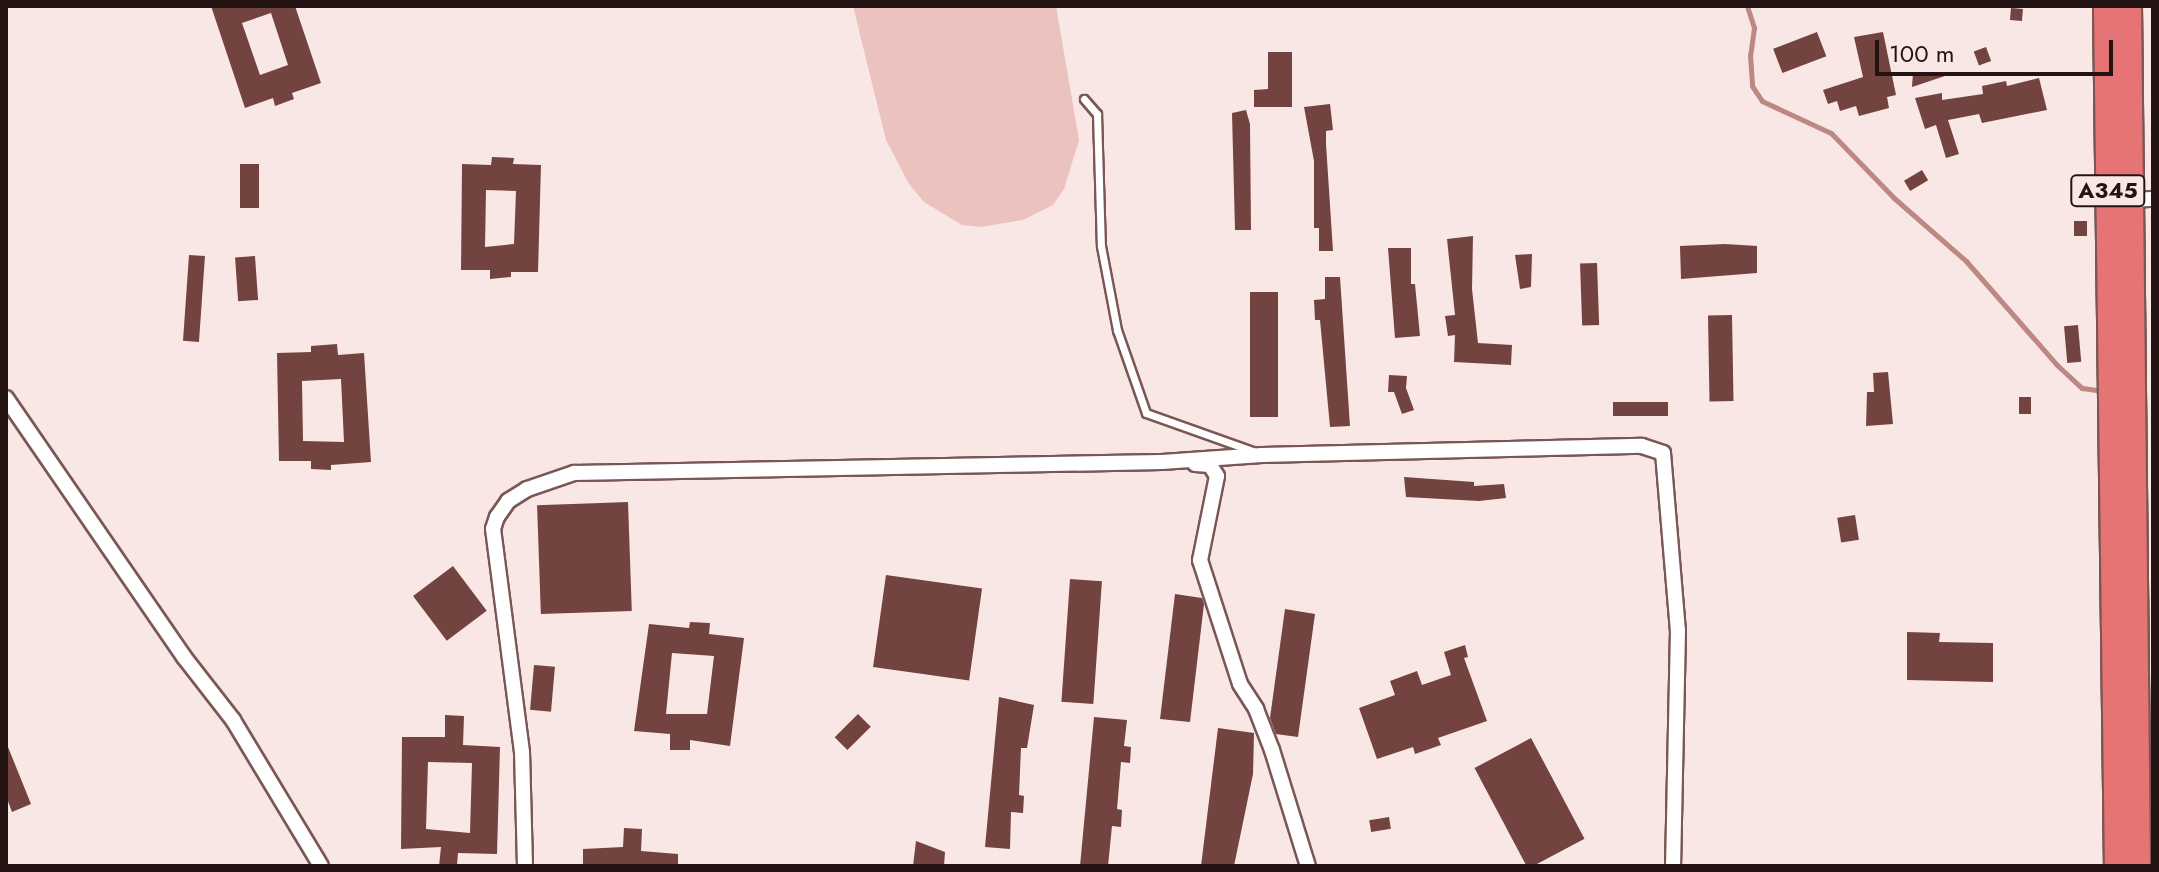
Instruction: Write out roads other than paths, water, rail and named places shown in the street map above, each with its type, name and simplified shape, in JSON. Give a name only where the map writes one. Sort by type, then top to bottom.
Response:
[{"type":"highway","name":"A345","points":[[2106,6],[2122,375],[2117,866]]},
{"type":"highway","name":"A345","points":[[2122,375],[2142,199],[2129,6]]},
{"type":"highway","name":"A345","points":[[2122,415],[2140,645],[2138,866]]},
{"type":"street","points":[[6,398],[184,657],[233,720],[321,866]]},
{"type":"street","points":[[525,866],[522,752],[493,529],[508,501],[527,489],[574,473],[1162,462],[1262,455],[1642,446],[1663,453],[1678,630],[1673,866]]},
{"type":"street","points":[[1162,462],[1210,465],[1217,476],[1200,560],[1240,684],[1256,709],[1272,750],[1308,866]]},
{"type":"lane","points":[[1084,99],[1097,114],[1101,246],[1117,330],[1146,413],[1262,455]]},
{"type":"waterway","points":[[1747,6],[1754,28],[1750,55],[1752,86],[1762,101],[1831,133],[1894,198],[1966,261],[2057,365],[2082,388],[2104,391]]}]
